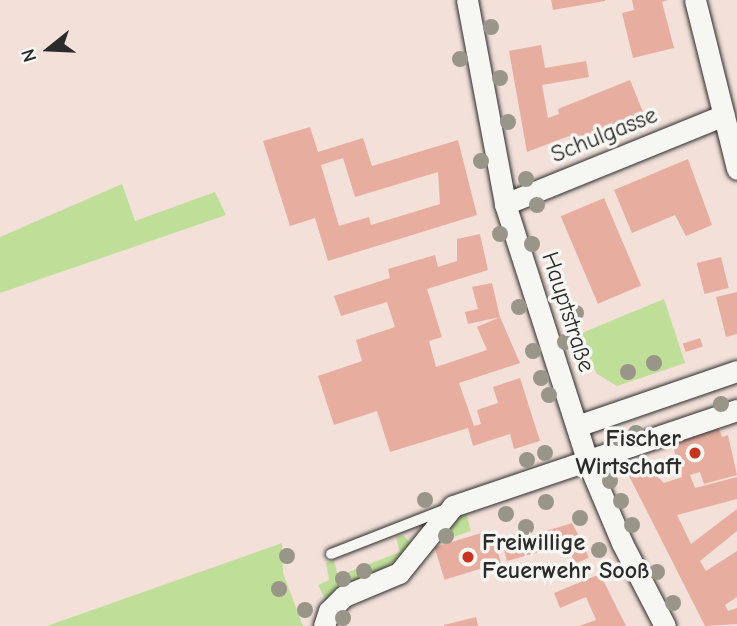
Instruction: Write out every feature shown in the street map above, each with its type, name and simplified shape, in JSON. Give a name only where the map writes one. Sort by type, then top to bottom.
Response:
[{"type":"street","name":"Hauptstraße","points":[[467,0],[505,204],[587,460],[622,543],[665,626]]},
{"type":"street","points":[[695,0],[737,169]]},
{"type":"street","name":"Schulgasse","points":[[505,204],[724,115]]},
{"type":"street","points":[[578,426],[737,371]]},
{"type":"street","points":[[326,618],[344,596],[399,573],[453,506],[737,410]]},
{"type":"lane","points":[[331,554],[453,506]]},
{"type":"green space","points":[[122,184],[135,221],[215,192],[226,215],[0,293],[0,237]]},
{"type":"green space","points":[[664,299],[685,363],[617,386],[597,374],[577,335]]},
{"type":"green space","points":[[466,512],[471,531],[433,544],[460,514]]},
{"type":"green space","points":[[403,535],[410,543],[399,557],[378,573],[335,589],[326,601],[318,585],[329,580],[326,563],[334,560],[338,576],[400,552],[396,537]]},
{"type":"green space","points":[[282,543],[283,573],[303,626],[47,626]]},
{"type":"building","points":[[551,0],[605,0],[605,1],[553,10]]},
{"type":"building","points":[[632,0],[668,0],[662,2],[674,48],[633,58],[622,13],[634,10]]},
{"type":"building","points":[[541,45],[545,68],[586,61],[589,77],[542,85],[548,118],[559,114],[558,109],[630,80],[643,112],[571,142],[569,136],[527,152],[509,51]]},
{"type":"building","points":[[310,127],[318,152],[363,138],[372,166],[458,140],[477,215],[328,261],[315,218],[290,226],[263,141]],"holes":[[[343,158],[355,197],[438,172],[440,204],[371,225],[369,217],[339,226],[321,165]]]},
{"type":"building","points":[[688,159],[712,225],[686,236],[675,215],[632,233],[614,190]]},
{"type":"building","points":[[604,198],[641,285],[598,304],[561,216]]},
{"type":"building","points":[[480,234],[488,270],[427,289],[442,337],[429,341],[436,367],[487,350],[477,327],[500,317],[520,363],[459,383],[474,426],[481,424],[477,410],[498,403],[493,387],[520,378],[540,441],[514,449],[510,434],[473,446],[468,428],[390,452],[377,411],[334,425],[318,376],[362,361],[356,340],[395,327],[387,302],[341,316],[334,296],[390,278],[388,269],[435,255],[438,267],[457,261],[457,239]]},
{"type":"building","points":[[721,257],[729,288],[704,294],[697,263]]},
{"type":"building","points":[[492,283],[500,317],[468,324],[465,312],[478,309],[472,287]]},
{"type":"building","points":[[737,292],[737,334],[726,337],[716,297]]},
{"type":"building","points":[[700,338],[703,347],[686,352],[683,344]]},
{"type":"building","points":[[718,426],[722,437],[728,435],[737,475],[704,484],[700,472],[690,475],[695,488],[737,477],[737,499],[677,515],[691,544],[737,509],[737,531],[700,561],[706,571],[737,551],[737,597],[725,605],[728,611],[737,608],[737,624],[705,626],[625,468],[644,459],[652,477],[655,474],[664,483],[682,477],[671,440]]},
{"type":"building","points":[[572,523],[581,540],[507,561],[501,538],[516,534],[517,540]]},
{"type":"building","name":"Freiwillige Feuerwehr Sooß","points":[[491,530],[501,563],[445,580],[435,547]]},
{"type":"building","points":[[582,542],[589,558],[575,564],[568,548]]},
{"type":"building","points":[[600,574],[626,626],[579,626],[596,620],[586,597],[560,608],[554,593]]},
{"type":"building","points":[[476,617],[478,626],[444,626],[444,625]]},
{"type":"place","name":"Fischer Wirtschaft","points":[[695,453]]},
{"type":"place","name":"Freiwillige Feuerwehr Sooß","points":[[468,557]]}]
